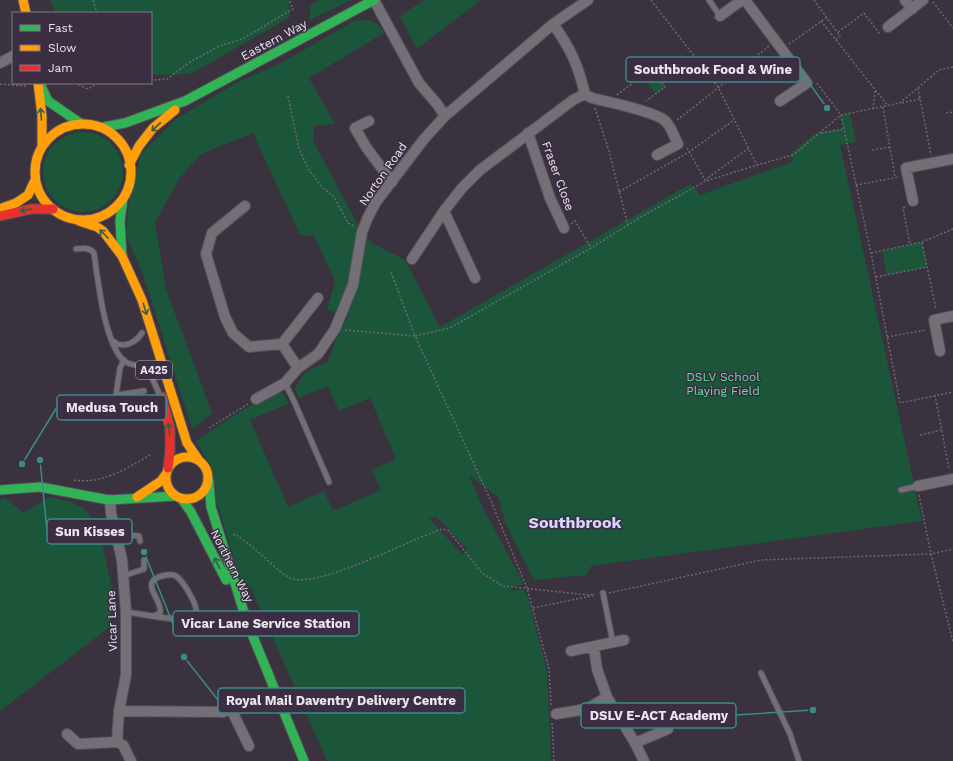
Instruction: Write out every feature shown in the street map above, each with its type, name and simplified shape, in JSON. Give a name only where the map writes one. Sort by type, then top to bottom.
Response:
[{"type":"main road","points":[[23,0],[26,12]]},
{"type":"main road","name":"Eastern Way","points":[[104,127],[125,123],[185,101],[374,0]]},
{"type":"main road","points":[[0,208],[16,203],[28,195],[36,180],[37,163],[42,146],[42,116],[39,84]]},
{"type":"main road","points":[[40,84],[48,101],[80,123]]},
{"type":"main road","name":"Eastern Way","points":[[129,165],[139,146],[153,128],[185,101]]},
{"type":"main road","points":[[42,146],[59,130],[80,123],[104,127]]},
{"type":"main road","name":"A425","points":[[104,127],[113,134],[125,150],[129,165],[130,179],[123,199],[120,222],[122,256]]},
{"type":"main road","points":[[36,180],[42,194],[52,209]]},
{"type":"main road","name":"A425","points":[[79,221],[97,218],[109,212],[123,199]]},
{"type":"main road","points":[[0,216],[31,209],[52,209]]},
{"type":"main road","name":"A425","points":[[52,209],[70,219],[97,227],[103,231],[122,256],[142,300],[187,443],[198,459]]},
{"type":"main road","name":"A425","points":[[130,274],[134,302],[143,337]]},
{"type":"main road","name":"A425","points":[[151,363],[163,400],[170,429],[170,452],[167,471]]},
{"type":"main road","points":[[0,490],[24,487],[40,488],[110,500],[179,497],[188,499],[195,498],[202,494],[208,482],[208,470],[198,459],[191,456],[183,456],[172,463],[161,481],[136,498]]},
{"type":"main road","points":[[167,471],[167,485],[171,492],[179,497]]},
{"type":"main road","name":"Northern Way","points":[[208,482],[211,507],[247,622]]},
{"type":"main road","name":"Northern Way","points":[[179,497],[191,512],[247,622]]},
{"type":"main road","points":[[247,622],[304,761]]},
{"type":"street","points":[[374,0],[419,83],[445,116]]},
{"type":"street","name":"Norton Road","points":[[256,399],[285,383],[298,368],[318,354],[335,329],[353,285],[362,232],[376,202],[424,139],[445,116],[553,24],[588,0]]},
{"type":"street","points":[[720,16],[742,0]]},
{"type":"street","points":[[745,0],[807,83],[780,101]]},
{"type":"street","points":[[905,0],[912,9]]},
{"type":"street","points":[[888,27],[924,0]]},
{"type":"street","points":[[553,24],[565,40],[574,58],[588,96],[652,114],[664,120],[669,126],[678,144],[657,156]]},
{"type":"street","points":[[0,63],[12,57]]},
{"type":"street","name":"Fraser Close","points":[[412,259],[444,211],[462,188],[480,170],[573,100],[588,96]]},
{"type":"street","points":[[369,121],[355,128],[366,147],[392,182]]},
{"type":"street","name":"Fraser Close","points":[[528,133],[550,198],[564,228]]},
{"type":"street","points":[[913,201],[906,168],[953,159]]},
{"type":"street","points":[[245,206],[212,232],[206,254],[225,317],[233,333],[249,347],[282,344],[318,298]]},
{"type":"street","points":[[444,211],[475,278]]},
{"type":"street","points":[[940,351],[937,324],[953,316]]},
{"type":"street","points":[[282,344],[298,368]]},
{"type":"street","points":[[918,486],[952,479]]},
{"type":"street","name":"Vicar Lane","points":[[110,500],[110,513],[122,560],[126,612],[126,675],[117,742]]},
{"type":"street","points":[[571,651],[624,640]]},
{"type":"street","points":[[594,647],[597,669],[607,696],[644,761]]},
{"type":"street","points":[[225,693],[249,746]]},
{"type":"street","points":[[553,715],[587,709],[607,696]]},
{"type":"street","points":[[120,711],[223,712],[231,709]]},
{"type":"street","points":[[635,743],[668,729]]},
{"type":"street","points":[[67,734],[78,744],[117,742],[123,745],[131,761]]},
{"type":"lane","points":[[709,0],[720,16]]},
{"type":"lane","points":[[76,249],[90,249],[94,253],[104,317],[117,352],[124,360],[145,369],[149,373],[163,400]]},
{"type":"lane","points":[[112,341],[117,345],[122,346],[143,337]]},
{"type":"lane","points":[[113,415],[120,368],[124,360]]},
{"type":"lane","points":[[285,383],[297,407],[329,482]]},
{"type":"lane","points":[[117,395],[144,391]]},
{"type":"lane","points":[[902,490],[918,486]]},
{"type":"lane","points":[[116,534],[139,536],[140,541]]},
{"type":"lane","points":[[123,576],[144,569],[144,560]]},
{"type":"lane","points":[[126,612],[154,616],[183,620],[190,619],[195,616],[197,611],[196,606],[189,592],[176,576],[172,574],[155,579],[152,584],[152,590],[161,609],[160,613],[154,616]]},
{"type":"lane","points":[[603,593],[613,643]]},
{"type":"lane","points":[[761,673],[790,734],[799,761]]},
{"type":"path","points":[[93,0],[97,12]]},
{"type":"path","points":[[152,79],[154,80],[167,78],[190,62],[218,46],[242,39],[293,9],[289,0]]},
{"type":"path","points":[[651,0],[718,87],[757,165]]},
{"type":"path","points":[[814,0],[838,32],[840,36],[835,40]]},
{"type":"path","points":[[932,0],[953,28]]},
{"type":"path","points":[[838,32],[864,13],[879,33],[888,27]]},
{"type":"path","points":[[782,49],[826,18]]},
{"type":"path","points":[[821,21],[888,106]]},
{"type":"path","points":[[669,126],[708,97],[718,87],[776,40]]},
{"type":"path","points":[[900,103],[939,70],[953,67]]},
{"type":"path","points":[[608,102],[651,69],[665,87],[635,109]]},
{"type":"path","points":[[807,83],[814,78],[841,115],[876,277],[900,403],[953,392]]},
{"type":"path","points":[[0,84],[26,86]]},
{"type":"path","points":[[77,84],[88,89],[97,84]]},
{"type":"path","points":[[918,88],[932,163]]},
{"type":"path","points":[[873,109],[876,90]]},
{"type":"path","points":[[288,96],[299,149],[309,170],[322,186],[334,197],[348,223],[362,232]]},
{"type":"path","points":[[588,96],[609,151],[628,226]]},
{"type":"path","points":[[705,180],[793,155],[841,115],[920,99]]},
{"type":"path","points":[[883,107],[895,177]]},
{"type":"path","points":[[946,113],[953,112]]},
{"type":"path","points":[[619,192],[689,152],[734,120]]},
{"type":"path","points":[[821,133],[844,129]]},
{"type":"path","points":[[678,144],[684,141],[705,180]]},
{"type":"path","points":[[872,150],[891,147]]},
{"type":"path","points":[[335,329],[414,336],[450,328],[591,248],[705,180],[749,148]]},
{"type":"path","points":[[856,185],[908,175]]},
{"type":"path","points":[[910,245],[903,208],[913,205],[913,201]]},
{"type":"path","points":[[564,228],[575,221],[591,248]]},
{"type":"path","points":[[871,253],[922,242],[953,228]]},
{"type":"path","points":[[887,337],[937,324],[922,242]]},
{"type":"path","points":[[876,277],[927,267]]},
{"type":"path","points":[[391,272],[414,336],[492,501],[528,588],[549,669],[553,715],[554,761]]},
{"type":"path","points":[[934,395],[952,479]]},
{"type":"path","points":[[209,428],[256,399]]},
{"type":"path","points":[[920,435],[941,430]]},
{"type":"path","points":[[70,480],[85,482],[110,476],[152,454]]},
{"type":"path","points":[[918,486],[931,554],[953,642]]},
{"type":"path","points":[[220,539],[225,536],[235,534],[290,578],[296,580],[308,580],[330,575],[443,529],[449,531],[482,572],[503,586],[589,594],[603,593]]},
{"type":"path","points":[[533,608],[761,560],[931,554],[953,549]]},
{"type":"green space","points":[[50,0],[289,0],[290,17],[191,74],[152,75],[152,12],[55,12]]},
{"type":"green space","points":[[319,0],[351,0],[310,20],[310,6]]},
{"type":"green space","points":[[424,0],[481,0],[417,49],[400,16]]},
{"type":"green space","name":"DSLV School Playing Field","points":[[369,20],[378,24],[384,33],[309,78],[335,124],[314,126],[313,141],[357,223],[373,244],[405,260],[440,327],[690,184],[700,195],[792,162],[791,153],[816,133],[843,129],[841,115],[850,114],[856,142],[840,145],[922,521],[591,566],[587,575],[534,580],[505,522],[499,498],[469,475],[482,506],[523,582],[522,585],[511,586],[511,590],[523,590],[527,594],[547,671],[551,761],[327,761],[251,588],[242,586],[216,499],[211,466],[196,441],[249,407],[282,392],[289,403],[250,420],[288,507],[324,491],[333,511],[381,490],[372,470],[396,459],[370,398],[339,411],[328,386],[299,398],[295,389],[301,378],[308,371],[316,366],[328,362],[335,342],[349,315],[327,310],[335,281],[314,236],[300,235],[253,133],[201,154],[179,179],[155,222],[166,289],[212,413],[192,429],[144,277],[126,235],[129,201],[141,154],[176,119],[236,83],[281,63],[354,21]],"holes":[[[437,517],[467,549],[463,555],[429,518]]]},
{"type":"green space","points":[[651,69],[665,87],[656,94],[642,76]]},
{"type":"green space","points":[[83,132],[98,135],[111,144],[120,157],[123,172],[120,187],[111,200],[98,209],[83,212],[68,209],[55,200],[46,187],[43,172],[46,157],[55,144],[68,135]]},
{"type":"green space","points":[[922,242],[927,267],[887,275],[882,251]]},
{"type":"green space","points":[[49,497],[71,502],[85,509],[96,523],[112,589],[110,627],[0,711],[0,500],[5,498],[24,513]]},
{"type":"traffic: fast","points":[[104,127],[125,123],[185,101],[374,0]]},
{"type":"traffic: fast","points":[[41,86],[48,101],[80,123]]},
{"type":"traffic: fast","points":[[122,256],[120,221],[123,199]]},
{"type":"traffic: fast","points":[[209,482],[211,507],[247,622],[304,761]]},
{"type":"traffic: fast","points":[[0,490],[40,487],[109,500],[176,496]]},
{"type":"traffic: fast","points":[[181,498],[191,512],[226,580]]},
{"type":"traffic: slow","points":[[23,0],[26,12]]},
{"type":"traffic: slow","points":[[38,84],[42,116],[42,146]]},
{"type":"traffic: slow","points":[[129,165],[139,146],[153,128],[175,110]]},
{"type":"traffic: slow","points":[[83,124],[101,128],[117,138],[127,154],[131,172],[127,190],[117,206],[101,216],[83,220],[65,216],[49,206],[39,190],[35,172],[39,154],[49,138],[65,128],[83,124]]},
{"type":"traffic: slow","points":[[2,208],[16,203],[28,195],[35,180]]},
{"type":"traffic: slow","points":[[79,221],[97,227],[103,231],[122,256],[142,300],[187,443],[198,459]]},
{"type":"traffic: slow","points":[[183,457],[191,457],[199,460],[205,466],[208,478],[205,490],[199,496],[191,499],[183,499],[175,496],[169,490],[166,482],[166,474],[169,466],[175,460],[183,457]]},
{"type":"traffic: slow","points":[[137,497],[161,481],[166,474]]},
{"type":"traffic: jam","points":[[0,216],[31,209],[53,209]]},
{"type":"traffic: jam","points":[[162,397],[170,429],[168,468]]},
{"type":"place","name":"Southbrook Food & Wine","points":[[827,108]]},
{"type":"place","name":"Sun Kisses","points":[[40,460]]},
{"type":"place","name":"Medusa Touch","points":[[22,464]]},
{"type":"place","name":"Vicar Lane Service Station","points":[[144,552]]},
{"type":"place","name":"Royal Mail Daventry Delivery Centre","points":[[184,657]]},
{"type":"place","name":"DSLV E-ACT Academy","points":[[813,710]]},
{"type":"district","name":"Southbrook","points":[[575,522]]}]
